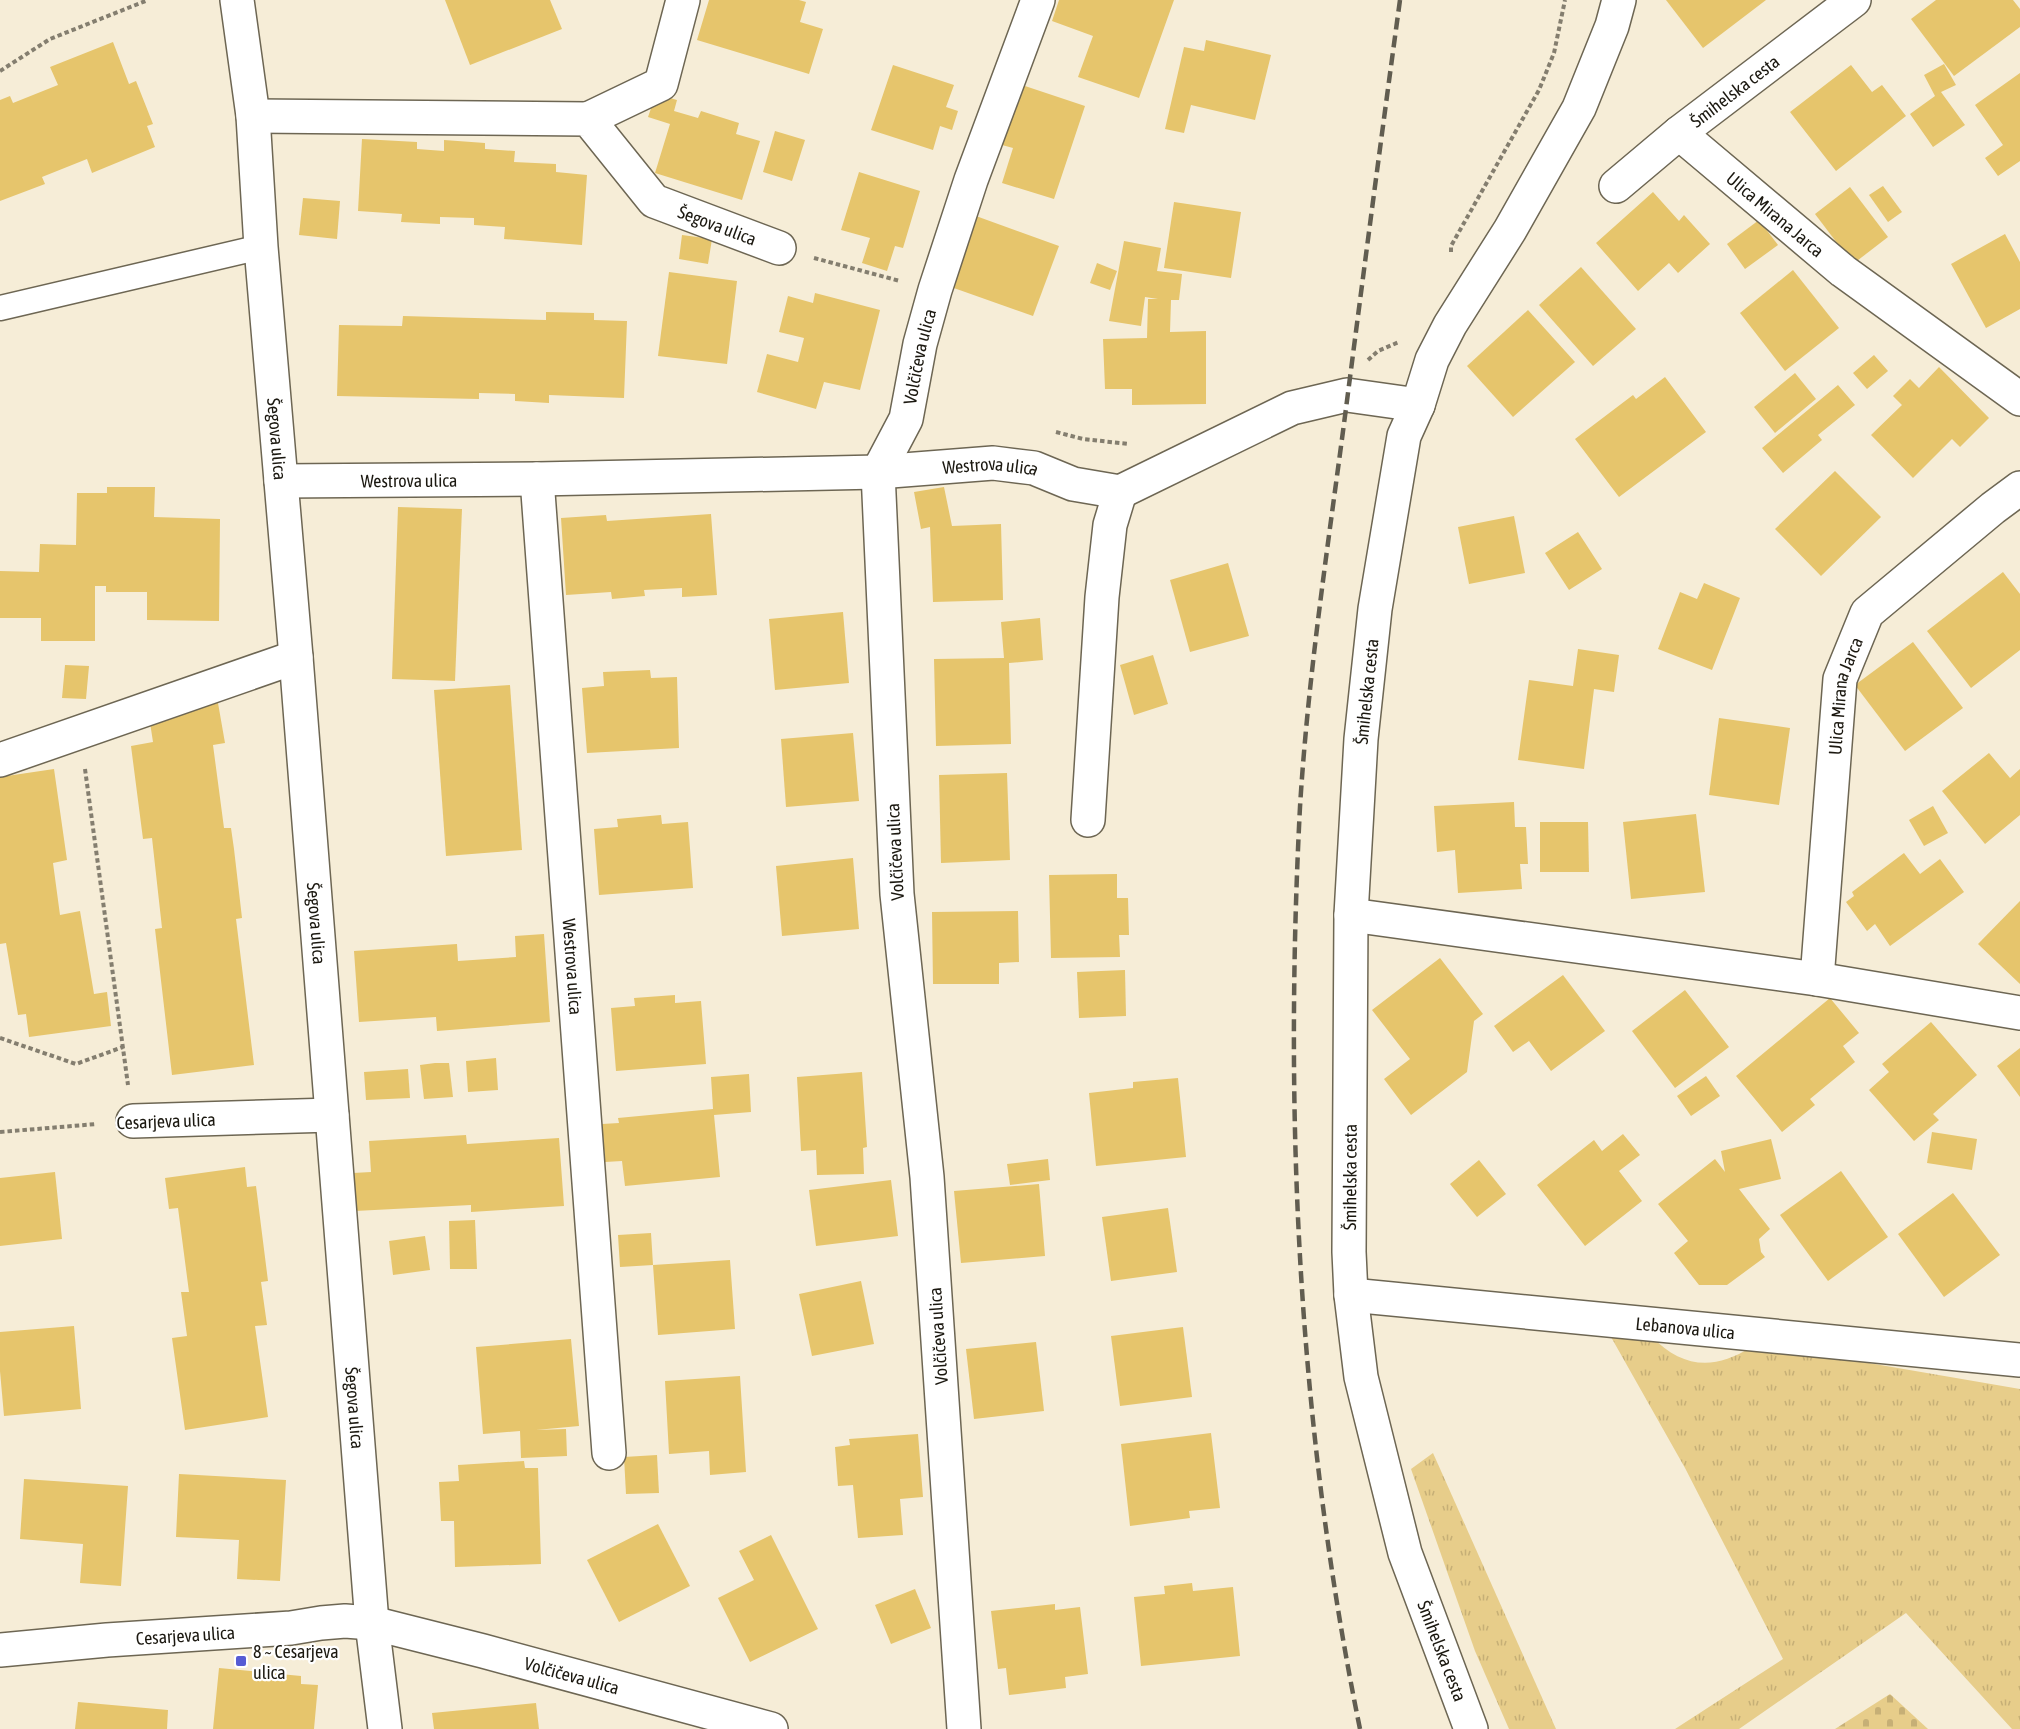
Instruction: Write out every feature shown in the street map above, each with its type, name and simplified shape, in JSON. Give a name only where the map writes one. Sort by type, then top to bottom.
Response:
[{"type":"street","name":"Šegova ulica","points":[[237,0],[254,116],[261,247],[296,657],[372,1623],[386,1729]]},
{"type":"street","points":[[254,116],[588,119],[661,84],[683,0]]},
{"type":"street","name":"Volčičeva ulica","points":[[964,1729],[927,1177],[897,894],[878,472],[906,419],[920,344],[935,290],[971,180],[1038,0]]},
{"type":"street","name":"Šmihelska cesta","points":[[1471,1729],[1405,1553],[1361,1377],[1351,1295],[1349,1252],[1351,915],[1361,739],[1375,609],[1404,436],[1418,405],[1432,360],[1450,325],[1510,230],[1579,108],[1612,26],[1619,0]]},
{"type":"street","name":"Šmihelska cesta","points":[[1616,186],[1678,134],[1854,0]]},
{"type":"street","name":"Šegova ulica","points":[[588,119],[654,201],[779,248]]},
{"type":"street","name":"Ulica Mirana Jarca","points":[[1678,134],[1843,271],[2020,399]]},
{"type":"street","points":[[1088,820],[1102,597],[1110,525],[1120,492],[1292,408],[1347,395],[1418,405]]},
{"type":"street","name":"Westrova ulica","points":[[280,481],[537,479],[878,472],[993,463],[1034,468],[1073,484],[1120,492]]},
{"type":"street","name":"Westrova ulica","points":[[537,479],[609,1453]]},
{"type":"street","name":"Ulica Mirana Jarca","points":[[1817,979],[1840,679],[1867,613],[2020,488]]},
{"type":"street","points":[[0,760],[296,657]]},
{"type":"street","points":[[1351,915],[1817,979],[2020,1013]]},
{"type":"street","name":"Cesarjeva ulica","points":[[133,1121],[332,1115]]},
{"type":"street","name":"Lebanova ulica","points":[[1351,1295],[2020,1360]]},
{"type":"street","name":"Cesarjeva ulica","points":[[0,1650],[107,1640],[291,1628],[345,1621],[372,1623]]},
{"type":"street","name":"Volčičeva ulica","points":[[372,1623],[771,1729]]},
{"type":"lane","points":[[0,308],[261,247]]},
{"type":"path","points":[[0,70],[50,39],[148,0]]},
{"type":"path","points":[[1451,246],[1539,90],[1554,53],[1565,0]]},
{"type":"path","points":[[779,248],[935,290]]},
{"type":"path","points":[[1364,367],[1378,351],[1404,340]]},
{"type":"path","points":[[1056,432],[1083,440],[1132,444]]},
{"type":"path","points":[[80,732],[133,1121]]},
{"type":"path","points":[[0,1038],[76,1064],[123,1047]]},
{"type":"path","name":"Cesarjeva ulica","points":[[0,1131],[133,1121]]},
{"type":"green space","points":[[1651,1336],[1674,1355],[1699,1362],[1711,1363],[1724,1360],[1751,1347],[1828,1356],[2020,1389],[2020,1729],[2012,1729],[1906,1613],[1739,1729],[1675,1729],[1783,1659],[1685,1468],[1611,1337]]},
{"type":"green space","points":[[1433,1453],[1556,1729],[1509,1729],[1475,1651],[1411,1469]]},
{"type":"green space","points":[[1890,1694],[1928,1729],[1835,1729]]},
{"type":"building","points":[[445,0],[550,0],[562,29],[470,65]]},
{"type":"building","points":[[709,0],[799,0],[806,2],[800,22],[823,29],[809,74],[697,40]]},
{"type":"building","points":[[1059,0],[1174,0],[1139,98],[1078,77],[1093,36],[1052,21]]},
{"type":"building","points":[[1666,0],[1766,0],[1703,48]]},
{"type":"building","points":[[1936,0],[2013,0],[2020,9],[2020,27],[1954,76],[1911,19]]},
{"type":"building","points":[[1206,40],[1271,55],[1255,120],[1191,105],[1184,133],[1165,129],[1184,47],[1204,51]]},
{"type":"building","points":[[113,42],[129,84],[136,81],[153,124],[147,126],[155,147],[92,173],[87,159],[42,177],[45,184],[0,201],[0,100],[10,96],[13,103],[58,85],[50,67]]},
{"type":"building","points":[[1944,64],[1956,85],[1941,92],[1965,125],[1933,147],[1910,114],[1935,96],[1924,75]]},
{"type":"building","points":[[893,65],[954,85],[946,107],[958,111],[952,130],[940,126],[933,150],[871,130]]},
{"type":"building","points":[[1851,65],[1872,92],[1882,85],[1906,116],[1836,171],[1790,112]]},
{"type":"building","points":[[2020,73],[2020,161],[1998,176],[1985,158],[2003,145],[1975,105]]},
{"type":"building","points":[[1022,85],[1085,106],[1054,199],[1002,183],[1013,148],[1002,145]]},
{"type":"building","points":[[656,94],[677,100],[674,111],[698,118],[701,111],[739,123],[736,134],[760,141],[742,200],[655,173],[670,124],[648,117]]},
{"type":"building","points":[[775,131],[805,140],[792,181],[763,172]]},
{"type":"building","points":[[362,139],[417,142],[417,149],[444,151],[444,140],[485,143],[485,149],[515,151],[514,162],[556,164],[556,172],[587,175],[582,245],[504,239],[505,227],[474,225],[474,218],[440,217],[440,224],[401,222],[402,214],[358,211]]},
{"type":"building","points":[[859,172],[920,191],[903,248],[895,246],[887,271],[862,263],[870,238],[841,230]]},
{"type":"building","points":[[1883,186],[1902,212],[1888,222],[1869,195]]},
{"type":"building","points":[[1850,187],[1888,237],[1853,264],[1815,214]]},
{"type":"building","points":[[1653,192],[1679,221],[1684,215],[1710,244],[1678,273],[1669,263],[1638,291],[1596,243]]},
{"type":"building","points":[[303,198],[340,201],[337,239],[299,235]]},
{"type":"building","points":[[1174,202],[1241,212],[1231,278],[1164,268]]},
{"type":"building","points":[[976,216],[1059,246],[1033,316],[951,287]]},
{"type":"building","points":[[1759,220],[1778,245],[1745,269],[1727,244]]},
{"type":"building","points":[[2005,234],[2020,262],[2020,309],[1986,328],[1951,264]]},
{"type":"building","points":[[682,235],[712,239],[708,264],[679,259]]},
{"type":"building","points":[[1124,241],[1161,248],[1157,271],[1182,274],[1179,300],[1171,300],[1170,332],[1206,331],[1206,404],[1132,405],[1132,389],[1105,389],[1103,339],[1147,338],[1148,299],[1158,299],[1145,297],[1141,326],[1109,321]]},
{"type":"building","points":[[1097,263],[1117,271],[1110,290],[1090,283]]},
{"type":"building","points":[[1581,267],[1636,329],[1593,366],[1539,305]]},
{"type":"building","points":[[1793,270],[1839,328],[1785,371],[1740,313]]},
{"type":"building","points":[[669,272],[737,281],[727,364],[658,356]]},
{"type":"building","points":[[815,293],[880,310],[860,390],[824,382],[816,409],[757,392],[767,354],[798,362],[804,338],[779,332],[788,296],[813,303]]},
{"type":"building","points":[[1528,310],[1575,362],[1513,417],[1467,366]]},
{"type":"building","points":[[546,312],[594,313],[594,320],[627,321],[624,398],[549,395],[549,403],[515,401],[515,394],[479,393],[479,399],[337,396],[339,325],[402,326],[403,316],[546,320]]},
{"type":"building","points":[[1874,355],[1888,371],[1867,389],[1853,373]]},
{"type":"building","points":[[1939,367],[1989,418],[1960,447],[1952,439],[1913,478],[1871,435],[1902,405],[1893,396],[1910,379],[1919,388]]},
{"type":"building","points":[[1795,373],[1816,399],[1775,433],[1754,407]]},
{"type":"building","points":[[1665,377],[1706,432],[1619,497],[1575,439],[1633,395],[1636,399]]},
{"type":"building","points":[[1838,385],[1855,405],[1818,435],[1822,440],[1783,473],[1762,448]]},
{"type":"building","points":[[1835,471],[1881,517],[1821,576],[1775,529]]},
{"type":"building","points":[[107,487],[155,487],[154,517],[220,519],[219,621],[147,620],[147,592],[106,592],[106,586],[95,586],[95,641],[41,641],[41,618],[0,618],[0,571],[39,572],[40,544],[76,545],[77,493],[107,493]]},
{"type":"building","points":[[944,487],[952,526],[1001,524],[1003,600],[933,602],[930,527],[921,529],[914,492]]},
{"type":"building","points":[[398,507],[462,509],[455,681],[392,679]]},
{"type":"building","points":[[711,514],[717,595],[682,597],[682,588],[644,590],[645,596],[612,599],[611,592],[566,595],[561,518],[606,515],[607,521]]},
{"type":"building","points":[[1514,516],[1525,573],[1469,584],[1458,527]]},
{"type":"building","points":[[1578,532],[1602,569],[1569,590],[1545,553]]},
{"type":"building","points":[[1228,563],[1249,636],[1190,652],[1170,580]]},
{"type":"building","points":[[2003,572],[2020,594],[2020,650],[1971,688],[1927,631]]},
{"type":"building","points":[[1704,583],[1740,598],[1712,670],[1658,649],[1680,592],[1697,599]]},
{"type":"building","points":[[843,612],[849,683],[775,690],[769,619]]},
{"type":"building","points":[[1040,618],[1043,660],[1009,663],[1011,744],[936,746],[934,659],[1004,658],[1001,622]]},
{"type":"building","points":[[1913,642],[1963,708],[1905,751],[1855,685]]},
{"type":"building","points":[[1578,649],[1619,655],[1614,692],[1594,689],[1584,769],[1518,760],[1529,680],[1573,686]]},
{"type":"building","points":[[1153,655],[1168,704],[1134,715],[1120,665]]},
{"type":"building","points":[[65,665],[89,666],[86,699],[62,698]]},
{"type":"building","points":[[650,670],[651,678],[677,677],[679,748],[587,753],[582,688],[604,686],[603,672]]},
{"type":"building","points":[[510,685],[522,850],[446,856],[434,690]]},
{"type":"building","points":[[218,703],[225,743],[213,745],[224,828],[231,828],[234,849],[242,918],[236,919],[254,1065],[172,1075],[155,929],[162,928],[152,838],[143,839],[131,746],[153,742],[149,716]]},
{"type":"building","points":[[1719,718],[1790,728],[1779,805],[1709,795]]},
{"type":"building","points":[[853,733],[859,801],[786,807],[781,739]]},
{"type":"building","points":[[1989,753],[2010,778],[2020,769],[2020,815],[1985,844],[1942,791]]},
{"type":"building","points":[[54,769],[67,860],[53,863],[60,915],[80,911],[94,994],[107,992],[111,1026],[29,1037],[26,1014],[18,1015],[6,943],[0,944],[0,777]]},
{"type":"building","points":[[1007,773],[1010,860],[941,863],[939,775]]},
{"type":"building","points":[[1514,802],[1515,827],[1526,827],[1528,864],[1520,864],[1522,889],[1458,893],[1455,850],[1437,852],[1434,806]]},
{"type":"building","points":[[1933,806],[1948,833],[1924,846],[1909,820]]},
{"type":"building","points":[[1696,814],[1705,892],[1631,899],[1623,822]]},
{"type":"building","points":[[661,815],[662,824],[688,822],[693,888],[599,895],[594,829],[618,827],[617,819]]},
{"type":"building","points":[[1540,822],[1588,822],[1589,872],[1540,872]]},
{"type":"building","points":[[1904,853],[1920,874],[1940,859],[1964,892],[1890,946],[1875,924],[1867,931],[1846,902],[1854,896],[1852,892]]},
{"type":"building","points":[[853,858],[859,929],[782,936],[776,866]]},
{"type":"building","points":[[1117,874],[1117,898],[1128,898],[1129,935],[1119,935],[1120,957],[1051,958],[1049,875]]},
{"type":"building","points":[[2020,901],[2020,984],[1978,944]]},
{"type":"building","points":[[1018,911],[1019,962],[999,963],[999,984],[933,984],[932,912]]},
{"type":"building","points":[[544,934],[550,1022],[437,1031],[436,1017],[359,1022],[354,951],[457,944],[458,961],[516,957],[515,936]]},
{"type":"building","points":[[1440,958],[1483,1014],[1474,1021],[1467,1072],[1411,1115],[1384,1079],[1410,1059],[1372,1010]]},
{"type":"building","points":[[1125,970],[1126,1016],[1079,1018],[1077,972]]},
{"type":"building","points":[[1563,975],[1605,1031],[1551,1071],[1529,1041],[1513,1052],[1494,1026]]},
{"type":"building","points":[[1685,990],[1729,1047],[1675,1088],[1632,1031]]},
{"type":"building","points":[[675,995],[675,1003],[701,1001],[706,1064],[616,1071],[611,1008],[635,1006],[634,998]]},
{"type":"building","points":[[1830,998],[1859,1033],[1843,1046],[1855,1062],[1810,1099],[1815,1105],[1782,1132],[1736,1076]]},
{"type":"building","points":[[1931,1022],[1977,1075],[1933,1114],[1939,1120],[1914,1141],[1869,1090],[1889,1072],[1882,1064]]},
{"type":"building","points":[[2020,1048],[2020,1097],[1997,1066]]},
{"type":"building","points":[[496,1058],[498,1090],[468,1092],[466,1061]]},
{"type":"building","points":[[449,1063],[453,1097],[424,1099],[420,1065]]},
{"type":"building","points":[[408,1069],[410,1098],[366,1100],[364,1072]]},
{"type":"building","points":[[862,1072],[867,1147],[863,1148],[864,1174],[817,1175],[816,1150],[801,1151],[797,1077]]},
{"type":"building","points":[[749,1074],[751,1112],[714,1115],[720,1177],[625,1186],[622,1161],[605,1162],[602,1124],[619,1123],[618,1118],[713,1109],[711,1077]]},
{"type":"building","points":[[1706,1076],[1720,1096],[1691,1116],[1677,1096]]},
{"type":"building","points":[[1178,1078],[1186,1157],[1096,1166],[1089,1093],[1133,1088],[1133,1082]]},
{"type":"building","points":[[1932,1132],[1977,1139],[1972,1170],[1927,1163]]},
{"type":"building","points":[[1623,1134],[1640,1155],[1619,1171],[1642,1201],[1585,1246],[1537,1185],[1594,1140],[1602,1151]]},
{"type":"building","points":[[466,1135],[467,1144],[559,1138],[564,1206],[471,1212],[471,1205],[355,1211],[353,1173],[371,1172],[369,1141]]},
{"type":"building","points":[[1771,1139],[1781,1179],[1739,1189],[1770,1229],[1759,1239],[1761,1252],[1765,1257],[1727,1285],[1699,1285],[1674,1253],[1688,1241],[1658,1204],[1715,1159],[1725,1172],[1721,1151]]},
{"type":"building","points":[[1048,1159],[1050,1180],[1010,1185],[1007,1164]]},
{"type":"building","points":[[1479,1160],[1506,1194],[1477,1217],[1450,1184]]},
{"type":"building","points":[[245,1167],[247,1187],[256,1186],[268,1281],[261,1282],[267,1325],[255,1326],[268,1417],[185,1430],[172,1338],[187,1336],[181,1292],[189,1292],[178,1208],[169,1209],[165,1178]]},
{"type":"building","points":[[1841,1171],[1888,1237],[1828,1281],[1780,1215]]},
{"type":"building","points":[[55,1172],[62,1239],[0,1246],[0,1178]]},
{"type":"building","points":[[891,1180],[898,1236],[816,1246],[809,1190]]},
{"type":"building","points":[[1039,1184],[1045,1256],[961,1263],[954,1191]]},
{"type":"building","points":[[1953,1193],[2000,1255],[1944,1297],[1898,1234]]},
{"type":"building","points":[[1168,1208],[1177,1272],[1111,1281],[1102,1217]]},
{"type":"building","points":[[475,1220],[477,1269],[450,1269],[449,1221]]},
{"type":"building","points":[[651,1233],[653,1265],[620,1267],[618,1235]]},
{"type":"building","points":[[425,1236],[430,1270],[393,1275],[389,1241]]},
{"type":"building","points":[[730,1260],[735,1329],[658,1335],[653,1265]]},
{"type":"building","points":[[861,1281],[874,1344],[812,1356],[799,1294]]},
{"type":"building","points":[[74,1326],[81,1409],[4,1416],[0,1371],[0,1332]]},
{"type":"building","points":[[1183,1327],[1192,1397],[1120,1406],[1111,1336]]},
{"type":"building","points":[[571,1339],[579,1426],[536,1430],[566,1429],[567,1456],[521,1458],[520,1431],[483,1434],[476,1347]]},
{"type":"building","points":[[1036,1342],[1044,1411],[974,1419],[966,1349]]},
{"type":"building","points":[[740,1376],[746,1472],[710,1475],[709,1451],[669,1454],[665,1381]]},
{"type":"building","points":[[1211,1433],[1220,1508],[1189,1511],[1190,1518],[1130,1526],[1121,1444]]},
{"type":"building","points":[[918,1434],[923,1497],[900,1499],[903,1535],[858,1538],[853,1485],[838,1486],[835,1447],[850,1445],[849,1439]]},
{"type":"building","points":[[657,1455],[659,1493],[626,1494],[624,1457]]},
{"type":"building","points":[[524,1461],[525,1468],[538,1468],[541,1564],[455,1567],[454,1521],[441,1521],[439,1482],[459,1481],[458,1465]]},
{"type":"building","points":[[179,1474],[286,1480],[280,1581],[237,1579],[239,1540],[176,1537]]},
{"type":"building","points":[[24,1479],[128,1486],[121,1586],[80,1583],[83,1544],[20,1539]]},
{"type":"building","points":[[658,1524],[690,1586],[619,1622],[587,1560]]},
{"type":"building","points":[[771,1535],[818,1629],[750,1662],[718,1598],[754,1580],[739,1551]]},
{"type":"building","points":[[1192,1583],[1193,1591],[1233,1587],[1240,1656],[1141,1666],[1134,1597],[1165,1594],[1164,1586]]},
{"type":"building","points":[[915,1589],[931,1628],[891,1644],[875,1605]]},
{"type":"building","points":[[1055,1604],[1055,1610],[1080,1607],[1088,1674],[1065,1677],[1066,1688],[1009,1695],[1006,1668],[998,1669],[991,1611]]},
{"type":"building","points":[[219,1668],[301,1676],[301,1684],[318,1685],[314,1729],[213,1729]]},
{"type":"building","points":[[78,1702],[168,1710],[167,1729],[75,1729]]},
{"type":"building","points":[[536,1703],[539,1729],[434,1729],[432,1713]]},
{"type":"railway","points":[[1360,1729],[1339,1615],[1322,1500],[1310,1385],[1301,1270],[1296,1154],[1295,923],[1300,807],[1313,660],[1400,0]]},
{"type":"place","name":"8 ~ Cesarjeva ulica","points":[[241,1661]]}]
